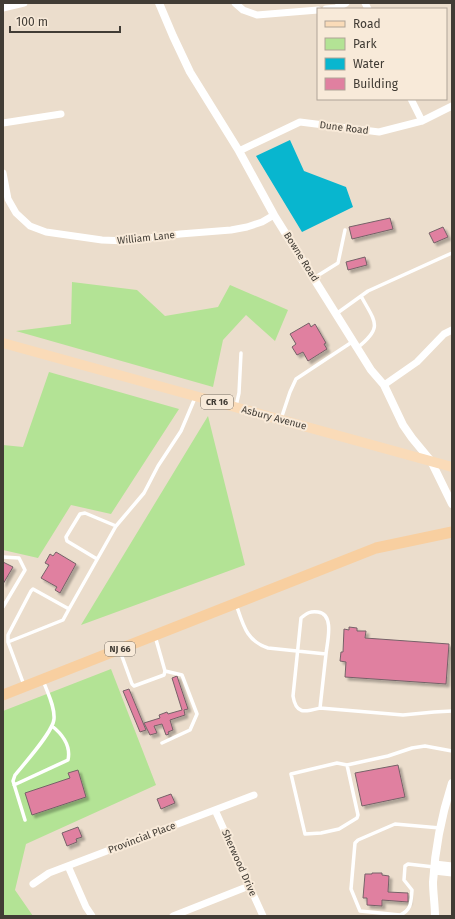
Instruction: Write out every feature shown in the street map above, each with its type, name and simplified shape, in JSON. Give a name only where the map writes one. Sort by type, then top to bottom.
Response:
[{"type":"highway","name":"NJ 66","points":[[3,694],[376,548],[452,532]]},
{"type":"main road","name":"Asbury Avenue","points":[[3,343],[452,466]]},
{"type":"street","points":[[3,8],[24,3]]},
{"type":"street","name":"Bowne Road","points":[[159,3],[190,72],[239,151],[274,215],[371,370],[384,385],[403,425],[431,461],[452,504]]},
{"type":"street","points":[[235,3],[243,10],[257,15],[317,10]]},
{"type":"street","points":[[336,8],[346,3]]},
{"type":"street","points":[[412,100],[422,121]]},
{"type":"street","name":"Dune Road","points":[[239,151],[300,122],[379,132],[422,121],[452,106]]},
{"type":"street","points":[[3,123],[61,114]]},
{"type":"street","name":"William Lane","points":[[3,173],[8,198],[16,214],[30,226],[53,233],[102,240],[127,241],[180,234],[231,230],[262,222],[274,215]]},
{"type":"street","points":[[384,385],[417,362],[444,334],[452,330]]},
{"type":"street","points":[[435,916],[433,883],[435,867],[441,828],[452,783]]},
{"type":"street","name":"Provincial Place","points":[[33,884],[49,873],[254,795]]},
{"type":"street","name":"Sherwood Drive","points":[[215,810],[263,916]]},
{"type":"street","points":[[68,866],[86,907],[92,916]]},
{"type":"street","points":[[435,867],[452,866]]},
{"type":"street","points":[[435,867],[452,873]]},
{"type":"street","points":[[173,916],[249,886]]},
{"type":"lane","points":[[314,278],[338,263],[345,230]]},
{"type":"lane","points":[[336,314],[368,291],[452,253]]},
{"type":"lane","points":[[281,420],[296,379],[368,339],[374,331],[374,321],[361,296]]},
{"type":"lane","points":[[236,407],[239,393],[241,353]]},
{"type":"lane","points":[[8,642],[63,620],[116,526],[144,493],[158,466],[181,431],[196,396]]},
{"type":"lane","points":[[97,559],[67,541],[66,537],[80,514],[85,513],[116,526]]},
{"type":"lane","points":[[3,557],[19,558],[25,570],[3,607]]},
{"type":"lane","points":[[25,686],[8,642],[8,635],[31,590],[69,608]]},
{"type":"lane","points":[[236,603],[246,631],[255,642],[268,648],[326,654]]},
{"type":"lane","points":[[320,708],[329,623],[327,617],[321,612],[312,611],[301,618],[293,696],[294,703],[299,710],[306,712],[320,708],[402,715],[452,711]]},
{"type":"lane","points":[[119,649],[134,686],[164,675],[165,671],[154,635]]},
{"type":"lane","points":[[162,743],[190,730],[198,714],[182,675],[165,671]]},
{"type":"lane","points":[[25,820],[13,782],[15,775],[48,733],[54,719],[52,705],[42,679]]},
{"type":"lane","points":[[14,785],[68,760],[69,754],[66,743],[60,733],[52,726]]},
{"type":"lane","points":[[347,765],[358,815],[357,818],[339,829],[321,833],[305,834],[291,774],[337,763],[347,765],[388,756],[418,747],[452,750]]},
{"type":"lane","points":[[435,867],[408,864],[405,866],[404,880],[412,890],[410,907],[406,912],[400,915],[360,911],[351,890],[355,843],[358,840],[395,824],[441,828]]},
{"type":"green space","points":[[72,282],[137,290],[165,316],[218,307],[230,285],[288,310],[275,341],[246,315],[223,340],[213,387],[16,331],[71,324]]},
{"type":"green space","points":[[49,372],[179,409],[111,514],[71,505],[38,558],[3,550],[3,445],[23,447]]},
{"type":"green space","points":[[208,416],[245,565],[81,625]]},
{"type":"green space","points":[[111,669],[156,785],[26,844],[15,890],[33,916],[3,916],[3,711]]},
{"type":"water","points":[[290,140],[304,171],[346,187],[353,207],[302,232],[256,156]]},
{"type":"building","points":[[390,218],[393,229],[352,239],[349,227]]},
{"type":"building","points":[[443,227],[448,237],[434,243],[429,233]]},
{"type":"building","points":[[365,257],[367,265],[348,270],[346,262]]},
{"type":"building","points":[[309,323],[311,327],[315,324],[326,343],[324,344],[327,349],[308,361],[303,352],[297,355],[292,347],[296,344],[290,334]]},
{"type":"building","points":[[56,552],[76,564],[60,593],[55,590],[57,587],[41,578],[49,565],[45,563],[50,554],[53,556]]},
{"type":"building","points":[[3,562],[13,567],[3,584]]},
{"type":"building","points":[[349,627],[357,628],[357,631],[366,631],[365,638],[449,644],[446,684],[345,677],[346,662],[340,661],[341,652],[343,652],[344,629],[349,630]]},
{"type":"building","points":[[177,676],[188,709],[184,710],[185,715],[170,720],[173,730],[168,732],[169,734],[166,735],[162,724],[154,726],[157,733],[150,735],[144,723],[160,718],[159,715],[167,712],[168,714],[182,710],[172,678]]},
{"type":"building","points":[[129,689],[146,730],[140,732],[123,691]]},
{"type":"building","points":[[398,765],[405,797],[362,806],[355,773]]},
{"type":"building","points":[[78,770],[86,797],[32,815],[25,793],[70,778],[68,773]]},
{"type":"building","points":[[171,794],[175,803],[161,809],[157,799]]},
{"type":"building","points":[[78,827],[82,837],[76,839],[77,842],[67,846],[62,833]]},
{"type":"building","points":[[382,873],[382,875],[389,876],[388,892],[408,893],[408,902],[382,900],[382,906],[367,905],[367,898],[363,898],[365,874]]}]
